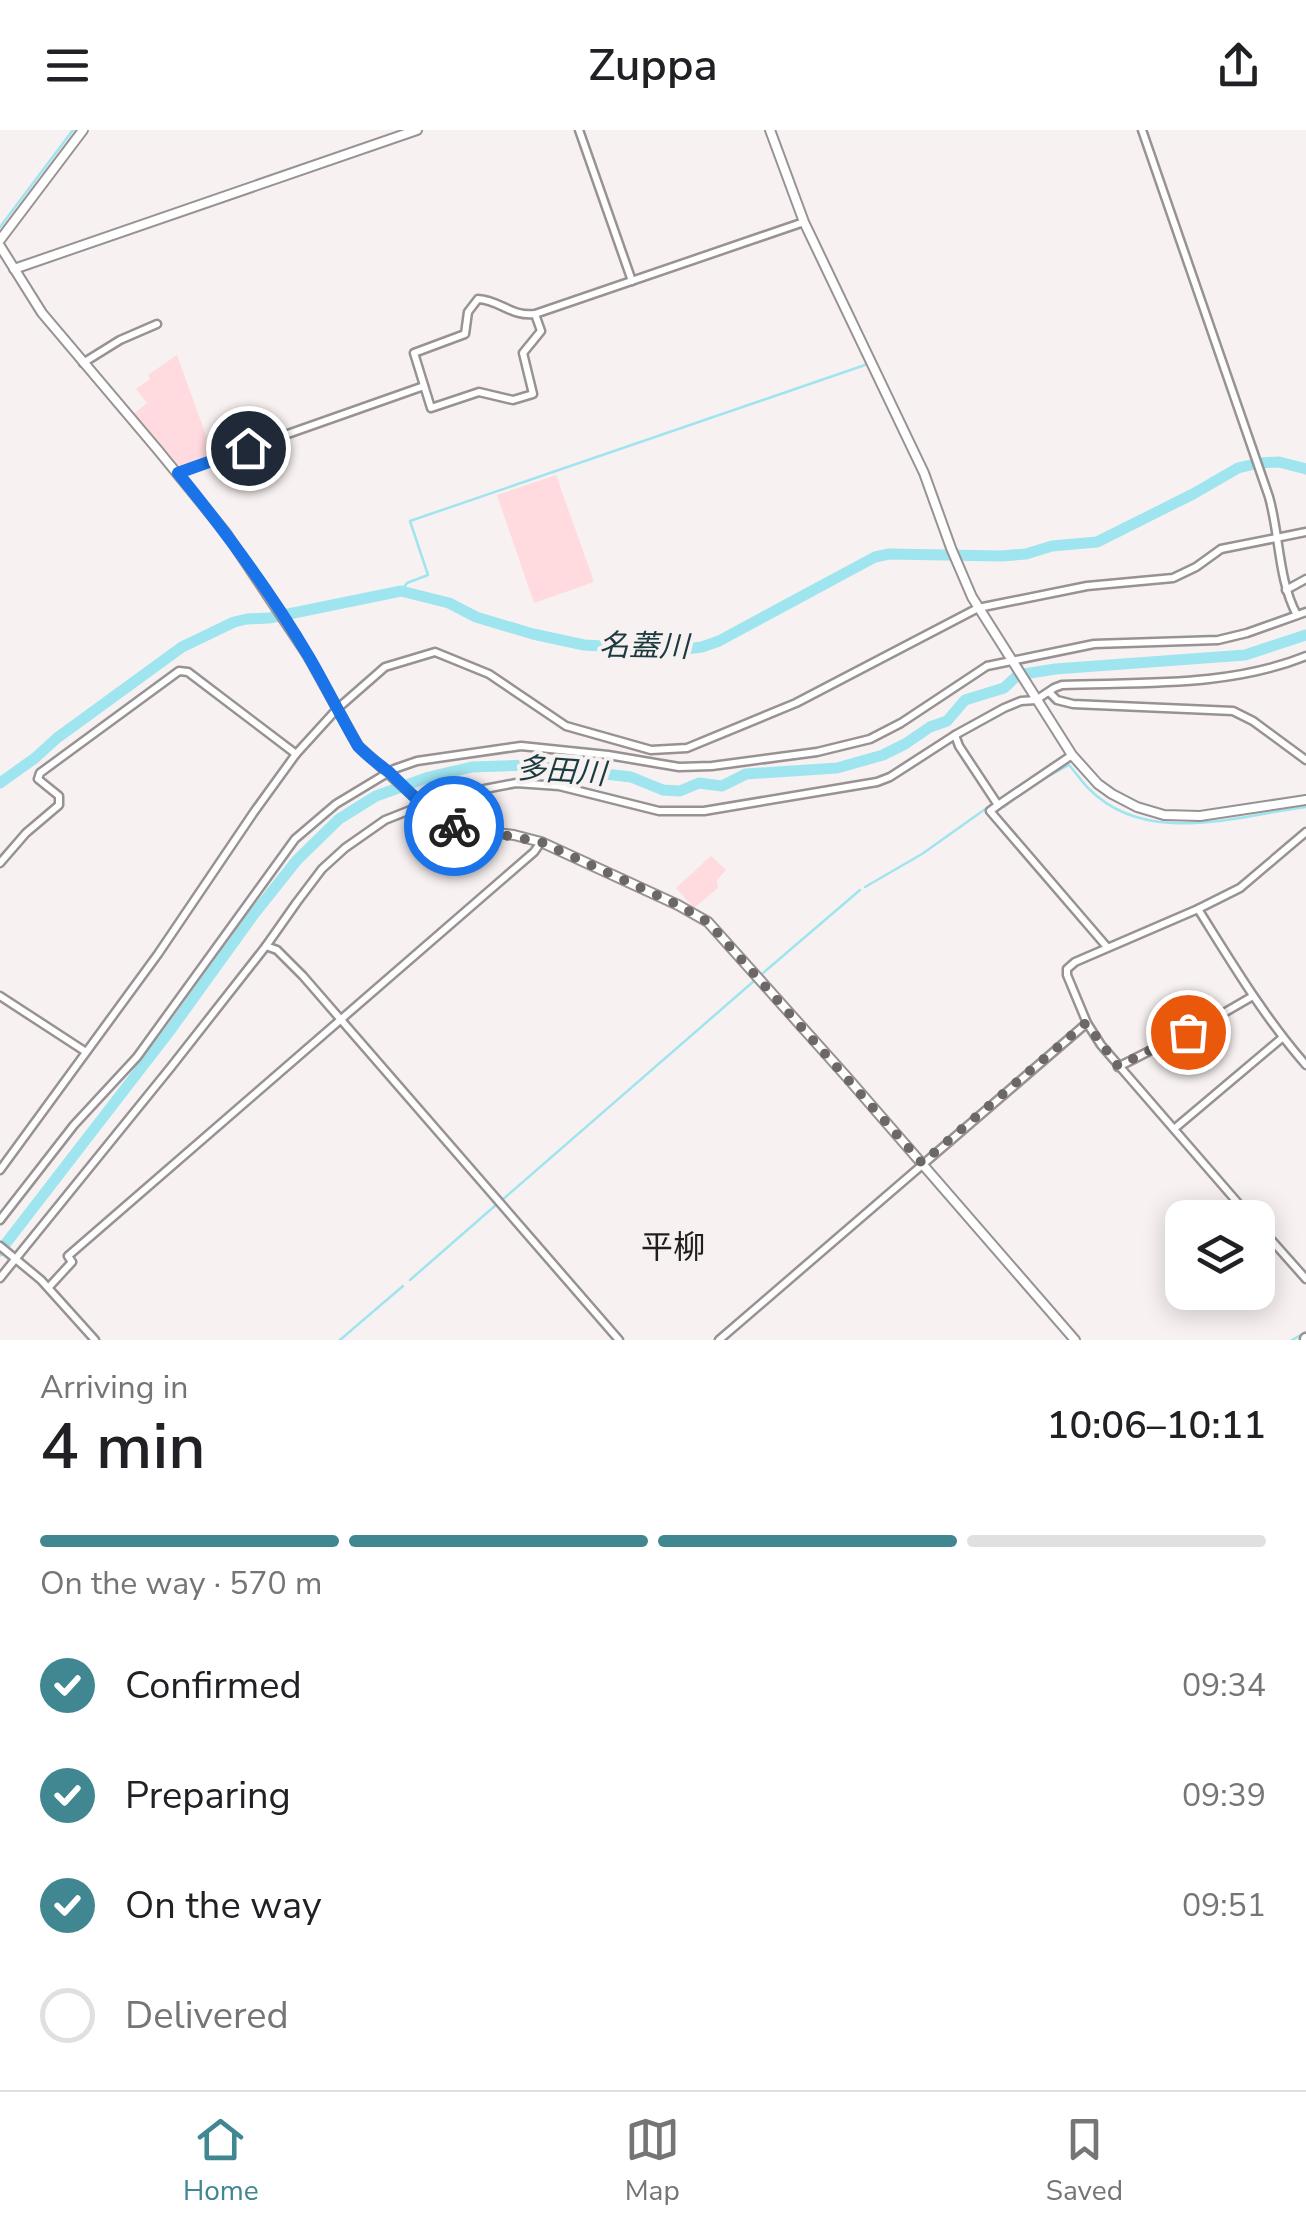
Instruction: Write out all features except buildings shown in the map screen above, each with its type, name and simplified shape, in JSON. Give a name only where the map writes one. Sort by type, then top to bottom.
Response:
[{"type":"street","points":[[83,130],[0,243],[42,313],[226,533],[285,620],[358,746],[439,818],[463,830],[541,842],[708,922],[1075,1340]]},
{"type":"street","points":[[12,265],[417,130]]},
{"type":"street","points":[[579,130],[632,281]]},
{"type":"street","points":[[770,130],[804,222],[918,460],[978,608],[1072,755],[1112,794],[1164,816],[1200,816],[1306,800]]},
{"type":"street","points":[[1142,130],[1269,497],[1286,595],[1296,615]]},
{"type":"street","points":[[535,314],[541,330],[522,357],[533,394],[512,400],[479,392],[434,408],[430,406],[414,353],[465,334],[468,312],[478,299],[518,315],[535,314],[804,222]]},
{"type":"street","points":[[83,363],[120,340],[157,324]]},
{"type":"street","points":[[178,473],[424,386]]},
{"type":"street","points":[[0,1170],[158,954],[296,754],[337,708],[385,668],[435,652],[489,674],[566,726],[651,750],[687,748],[796,703],[978,608],[1087,586],[1173,578],[1221,549],[1306,532]]},
{"type":"street","points":[[1286,590],[1306,580]]},
{"type":"street","points":[[0,1220],[74,1124],[136,1057],[295,840],[336,804],[417,762],[520,746],[608,754],[679,767],[817,752],[870,739],[987,666],[1013,664],[1094,644],[1218,640],[1306,612]]},
{"type":"street","points":[[0,1278],[266,946],[322,869],[385,820],[443,797],[516,784],[559,786],[660,811],[704,811],[877,782],[1004,708],[1062,686],[1232,678],[1306,656]]},
{"type":"street","points":[[0,864],[26,833],[59,805],[59,796],[38,779],[40,773],[179,671],[188,672],[296,754]]},
{"type":"street","points":[[1049,692],[1058,700],[1073,704],[1233,711],[1306,760]]},
{"type":"street","points":[[955,735],[998,805]]},
{"type":"street","points":[[1072,755],[990,811],[1107,947]]},
{"type":"street","points":[[1236,1200],[1118,1066],[1086,1023],[1067,969],[1074,962],[1240,888],[1306,832]]},
{"type":"street","points":[[49,1287],[72,1262],[68,1256],[541,842]]},
{"type":"street","points":[[1198,909],[1252,996],[1306,1065]]},
{"type":"street","points":[[266,946],[277,950],[341,1020],[619,1340]]},
{"type":"street","points":[[0,996],[86,1052]]},
{"type":"street","points":[[1118,1066],[1252,996]]},
{"type":"street","points":[[719,1340],[1086,1023]]},
{"type":"street","points":[[1174,1128],[1282,1038]]},
{"type":"street","points":[[1275,1244],[1306,1279]]},
{"type":"street","points":[[0,1246],[49,1287],[95,1340]]},
{"type":"shaded area","points":[[177,355],[213,455],[180,466],[134,414],[147,403],[136,389],[150,379],[148,375]]},
{"type":"shaded area","points":[[556,475],[594,582],[534,603],[497,495]]},
{"type":"shaded area","points":[[711,856],[726,870],[717,880],[718,888],[694,908],[676,888]]},
{"type":"waterway","points":[[0,227],[73,130]]},
{"type":"waterway","points":[[401,591],[407,583],[428,575],[410,521],[865,365]]},
{"type":"waterway","name":"名蓋川","points":[[0,783],[182,647],[234,622],[401,591],[449,603],[476,617],[533,634],[584,645],[678,650],[702,647],[875,557],[1001,556],[1097,542],[1238,468],[1279,462],[1306,469]]},
{"type":"waterway","name":"多田川","points":[[0,1251],[297,860],[339,819],[376,796],[472,767],[528,765],[631,777],[663,790],[680,791],[699,783],[722,786],[746,774],[837,768],[883,755],[905,744],[947,721],[965,700],[1004,688],[1018,675],[1245,655],[1306,635]]},
{"type":"waterway","points":[[1004,807],[1032,785],[1069,765],[1089,789],[1112,807],[1138,818],[1165,823],[1222,821],[1306,807]]},
{"type":"waterway","points":[[865,887],[922,854],[991,805]]},
{"type":"waterway","points":[[763,973],[860,890]]},
{"type":"waterway","points":[[502,1200],[754,981]]},
{"type":"waterway","points":[[410,1280],[497,1204]]},
{"type":"waterway","points":[[340,1340],[403,1286]]},
{"type":"waterway","points":[[1292,1340],[1306,1332]]},
{"type":"way so far","points":[[454,826],[541,842],[708,922],[922,1163],[1086,1023],[1118,1066],[1188,1032]]},
{"type":"district","name":"平柳","points":[[673,1247]]},
{"type":"route","points":[[248,448],[178,473],[226,533],[285,620],[358,746],[439,818],[454,826]]}]
